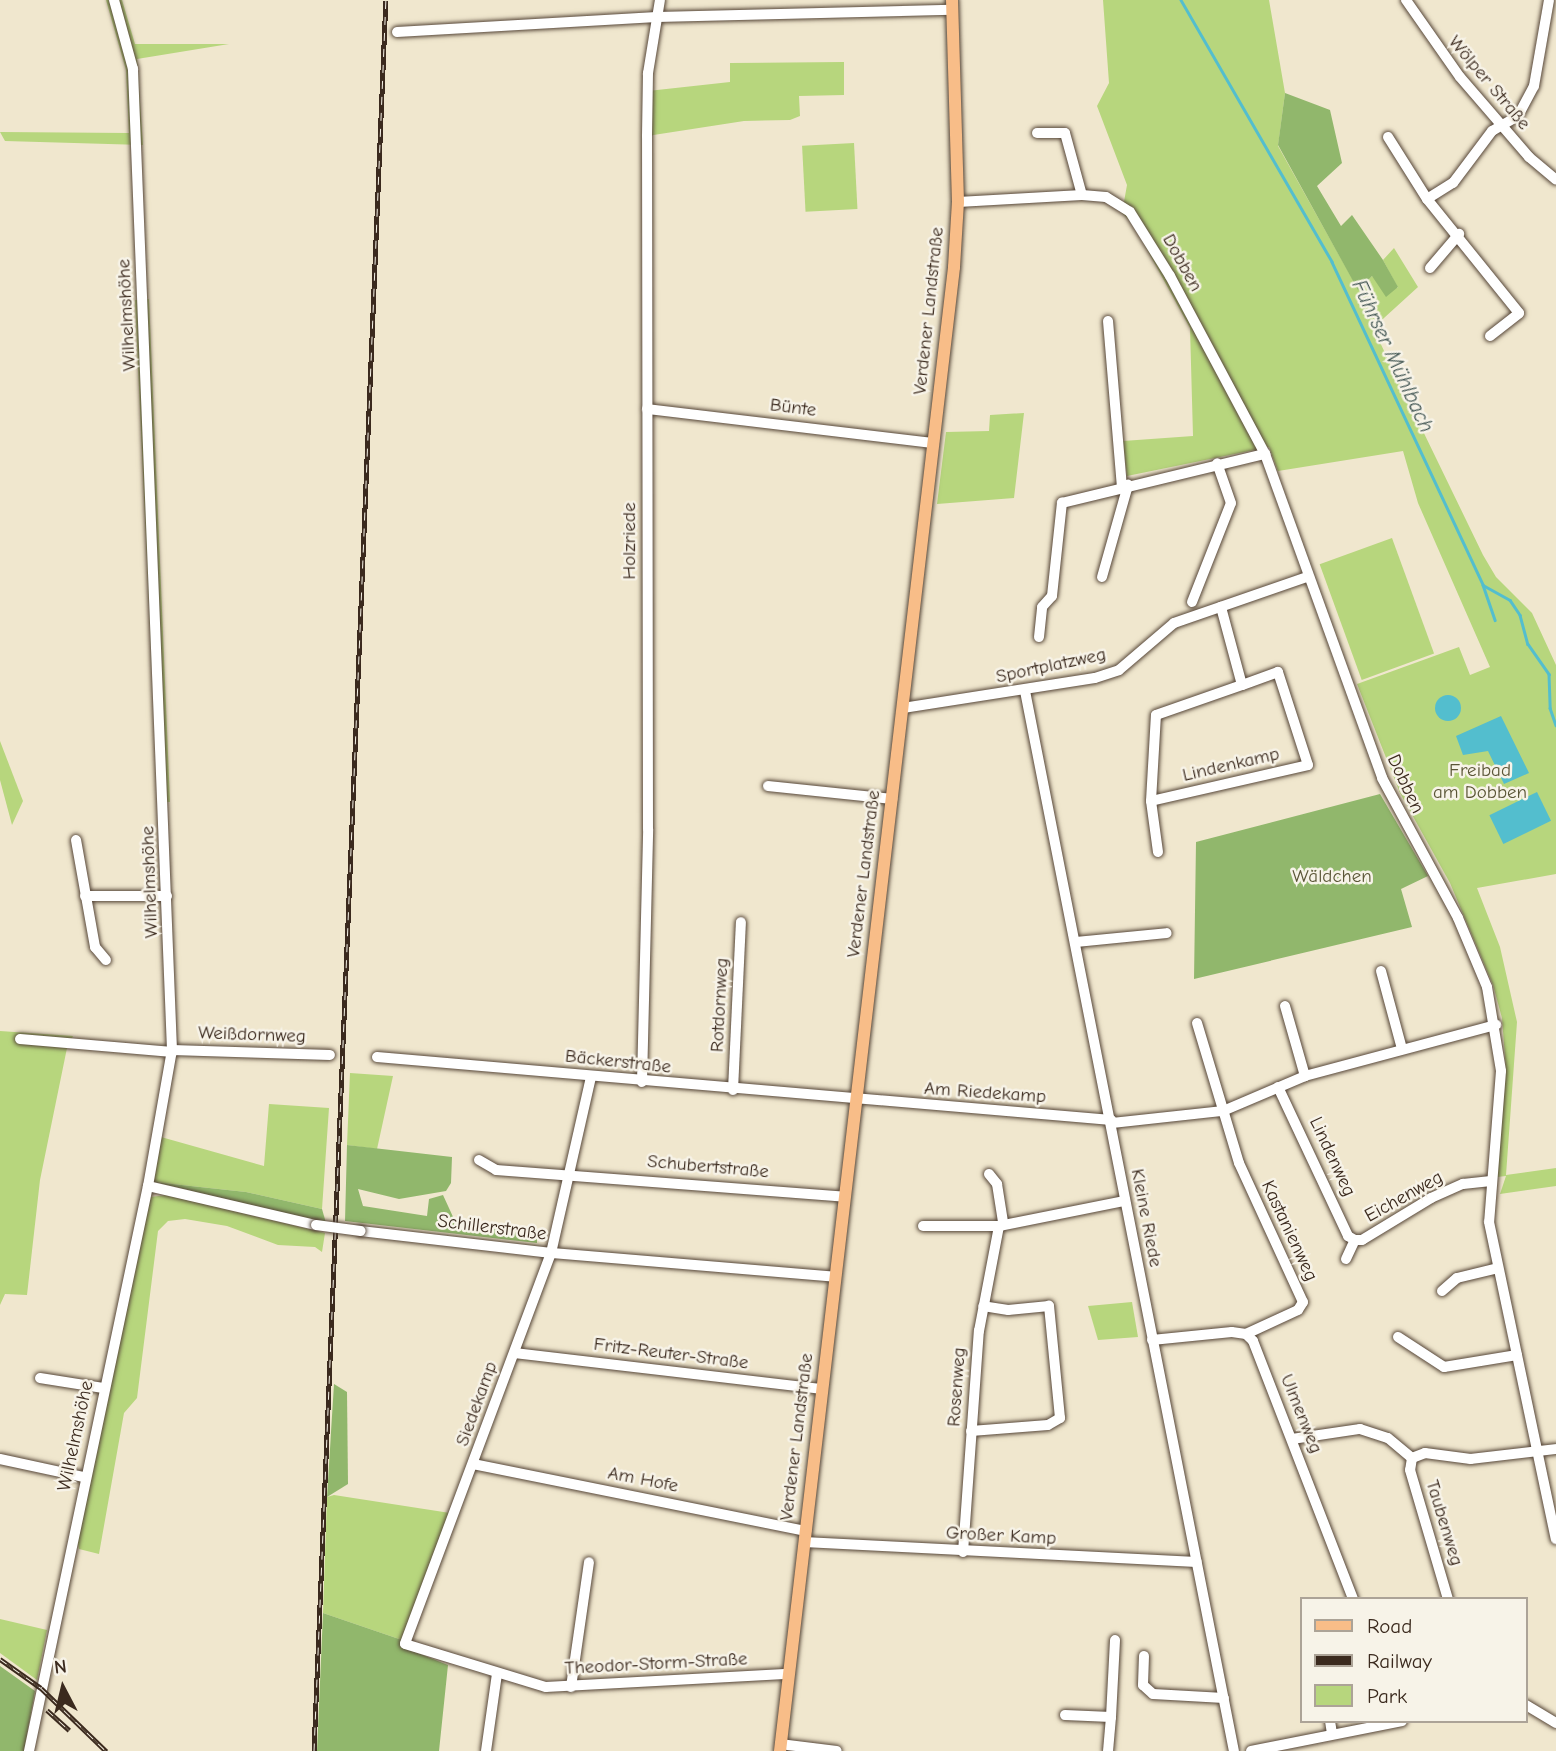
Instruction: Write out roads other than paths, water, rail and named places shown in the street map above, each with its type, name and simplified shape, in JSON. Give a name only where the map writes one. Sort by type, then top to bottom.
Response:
[{"type":"main road","name":"Verdener Landstraße","points":[[780,1748],[934,443],[958,202],[952,5]]},
{"type":"street","name":"Wilhelmshöhe","points":[[29,1751],[103,1388],[148,1186],[172,1051],[132,69],[114,0]]},
{"type":"street","name":"Holzriede","points":[[642,1082],[648,82],[660,0]]},
{"type":"street","name":"Wölper Straße","points":[[1406,0],[1423,30],[1502,126],[1556,180]]},
{"type":"street","points":[[1427,199],[1452,183],[1479,146],[1518,116],[1534,86],[1549,0]]},
{"type":"street","points":[[397,32],[657,17],[952,5]]},
{"type":"street","points":[[1037,133],[1065,133],[1083,195]]},
{"type":"street","points":[[1388,137],[1427,199],[1459,234],[1519,313],[1490,336]]},
{"type":"street","name":"Dobben","points":[[958,202],[1083,195],[1118,203],[1140,224],[1265,454],[1307,577],[1382,778],[1472,944],[1496,1026],[1501,1071],[1489,1222],[1556,1539]]},
{"type":"street","points":[[1430,268],[1459,234]]},
{"type":"street","points":[[1102,578],[1125,486],[1108,321]]},
{"type":"street","name":"Bünte","points":[[647,409],[934,443]]},
{"type":"street","points":[[1039,637],[1042,607],[1052,596],[1062,503],[1217,463],[1265,454]]},
{"type":"street","points":[[1192,602],[1231,503],[1217,463]]},
{"type":"street","name":"Sportplatzweg","points":[[903,708],[1025,691],[1119,670],[1174,623],[1307,577]]},
{"type":"street","points":[[1221,607],[1242,685]]},
{"type":"street","name":"Lindenkamp","points":[[1152,802],[1308,765],[1278,672],[1156,715],[1152,802],[1158,852]]},
{"type":"street","name":"Kleine Riede","points":[[1025,691],[1234,1751]]},
{"type":"street","points":[[768,786],[892,799]]},
{"type":"street","points":[[76,840],[95,947],[106,960]]},
{"type":"street","points":[[85,896],[167,896]]},
{"type":"street","name":"Rotdornweg","points":[[733,1090],[741,922]]},
{"type":"street","points":[[1076,942],[1167,933]]},
{"type":"street","points":[[1381,971],[1402,1049]]},
{"type":"street","points":[[1285,1006],[1305,1076]]},
{"type":"street","points":[[1197,1023],[1223,1111]]},
{"type":"street","name":"Am Riedekamp","points":[[856,1100],[1111,1122],[1223,1111],[1305,1076],[1496,1026]]},
{"type":"street","name":"Weißdornweg","points":[[20,1039],[172,1051],[330,1055]]},
{"type":"street","name":"Bäckerstraße","points":[[377,1057],[856,1100]]},
{"type":"street","name":"Siedekamp","points":[[405,1644],[553,1253],[567,1172],[591,1077]]},
{"type":"street","name":"Lindenweg","points":[[1278,1087],[1348,1236],[1355,1240]]},
{"type":"street","name":"Kastanienweg","points":[[1223,1111],[1239,1163],[1303,1302],[1298,1310],[1246,1334]]},
{"type":"street","points":[[479,1160],[496,1170],[567,1172]]},
{"type":"street","name":"Schubertstraße","points":[[567,1172],[845,1197]]},
{"type":"street","name":"Rosenweg","points":[[963,1552],[983,1306],[1001,1224],[997,1184],[989,1174]]},
{"type":"street","name":"Eichenweg","points":[[1346,1259],[1355,1240],[1362,1240],[1448,1190],[1491,1181]]},
{"type":"street","name":"Schillerstraße","points":[[148,1186],[282,1221],[553,1253],[835,1277]]},
{"type":"street","points":[[923,1226],[1001,1224],[1124,1202]]},
{"type":"street","points":[[1442,1291],[1457,1278],[1498,1268]]},
{"type":"street","points":[[971,1430],[1048,1425],[1060,1418],[1049,1306],[1008,1310],[983,1306]]},
{"type":"street","points":[[1152,1340],[1197,1334],[1246,1334]]},
{"type":"street","name":"Ulmenweg","points":[[1246,1334],[1253,1341],[1352,1597]]},
{"type":"street","points":[[1398,1337],[1444,1367],[1517,1355]]},
{"type":"street","name":"Fritz-Reuter-Straße","points":[[515,1353],[822,1389]]},
{"type":"street","points":[[40,1378],[103,1388]]},
{"type":"street","points":[[1292,1439],[1373,1431],[1412,1458],[1425,1453],[1471,1459],[1556,1449]]},
{"type":"street","points":[[0,1458],[85,1477]]},
{"type":"street","name":"Taubenweg","points":[[1412,1458],[1410,1470],[1447,1597]]},
{"type":"street","name":"Am Hofe","points":[[473,1464],[805,1537]]},
{"type":"street","name":"Großer Kamp","points":[[805,1537],[963,1552],[1196,1562]]},
{"type":"street","points":[[572,1687],[589,1562]]},
{"type":"street","points":[[1108,1751],[1115,1640]]},
{"type":"street","name":"Theodor-Storm-Straße","points":[[405,1644],[497,1674],[546,1686],[572,1687],[789,1674]]},
{"type":"street","points":[[1144,1656],[1143,1685],[1153,1694],[1224,1698]]},
{"type":"street","points":[[486,1751],[497,1674]]},
{"type":"street","points":[[1528,1706],[1556,1723]]},
{"type":"street","points":[[1065,1714],[1111,1717]]},
{"type":"street","points":[[1330,1723],[1332,1734]]},
{"type":"street","points":[[1251,1751],[1391,1723]]},
{"type":"street","points":[[780,1748],[837,1751]]},
{"type":"water","points":[[1448,695],[1457,699],[1461,708],[1457,717],[1448,721],[1439,717],[1435,708],[1439,699]]},
{"type":"water","points":[[1501,716],[1529,773],[1504,784],[1488,751],[1463,755],[1456,736]]},
{"type":"water","points":[[1537,792],[1551,821],[1503,844],[1489,815]]},
{"type":"waterway","name":"Führser Mühlbach","points":[[1181,0],[1332,262],[1483,585],[1510,600],[1520,615],[1528,644],[1549,674],[1550,708],[1556,725]]},
{"type":"waterway","points":[[1483,585],[1495,620]]},
{"type":"railway","points":[[314,1751],[386,0]]},
{"type":"railway","points":[[0,1659],[41,1688],[106,1751]]},
{"type":"railway","points":[[47,1710],[69,1730]]},
{"type":"park label","name":"Freibad am Dobben","points":[[1480,782]]},
{"type":"park label","name":"Wäldchen","points":[[1332,877]]}]
